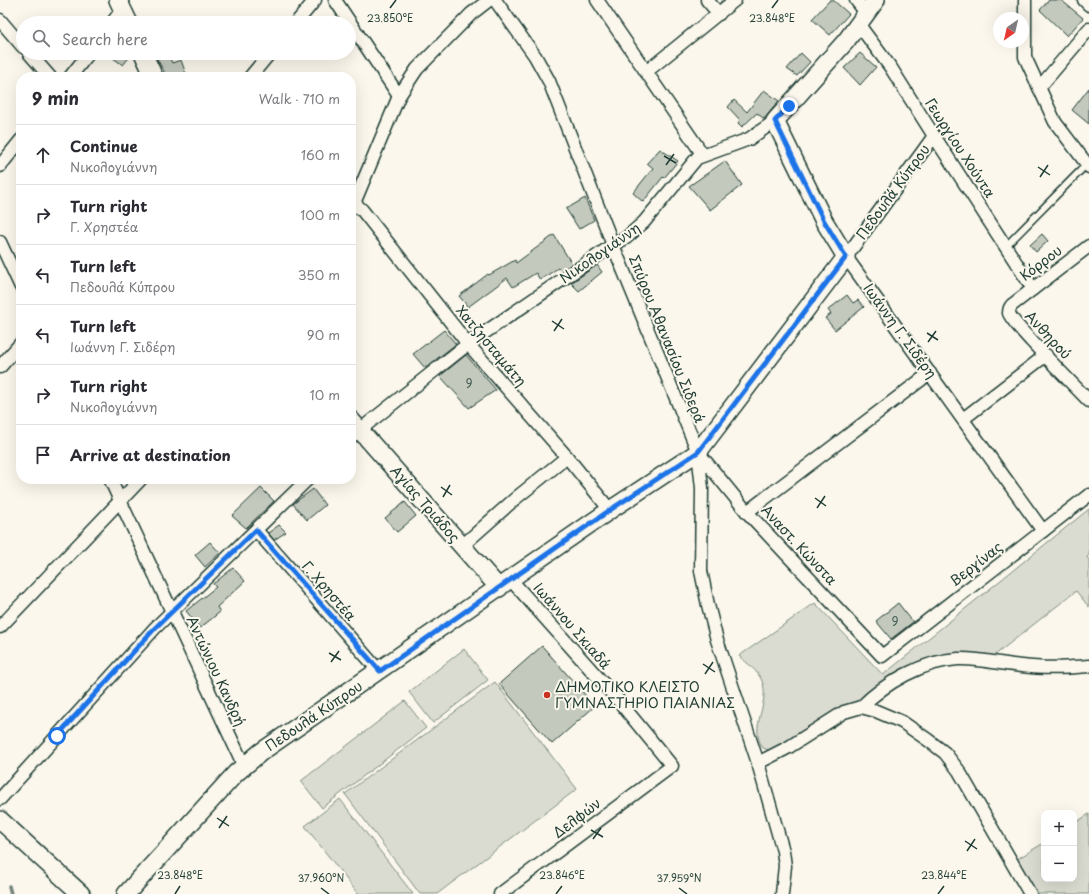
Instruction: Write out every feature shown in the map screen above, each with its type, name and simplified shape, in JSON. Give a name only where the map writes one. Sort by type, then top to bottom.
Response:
[{"type":"street","points":[[302,16],[315,0]]},
{"type":"street","points":[[335,0],[346,16]]},
{"type":"street","points":[[356,194],[398,96],[417,69],[474,5],[489,0]]},
{"type":"street","name":"Σπύρου Αθανασίου Σιδερά","points":[[495,0],[535,56],[549,81],[613,244],[698,452]]},
{"type":"street","points":[[597,0],[703,155]]},
{"type":"street","points":[[707,0],[719,14]]},
{"type":"street","points":[[646,72],[735,0]]},
{"type":"street","name":"Γεωργίου Χούντα","points":[[856,0],[867,13],[882,54],[1034,288]]},
{"type":"street","points":[[1025,0],[1025,57],[1055,122],[1088,165]]},
{"type":"street","points":[[1084,0],[1089,5]]},
{"type":"street","name":"Νικολογιάννη","points":[[356,428],[468,344],[613,244],[626,238],[644,222],[692,163],[703,155],[749,138],[775,121],[867,13]]},
{"type":"street","points":[[0,20],[16,39]]},
{"type":"street","points":[[1039,88],[1089,30]]},
{"type":"street","points":[[356,32],[398,96]]},
{"type":"street","points":[[35,60],[46,72]]},
{"type":"street","points":[[74,72],[83,60]]},
{"type":"street","points":[[146,60],[152,72]]},
{"type":"street","points":[[254,72],[264,60]]},
{"type":"street","name":"Ιωάννη Γ. Σιδέρη","points":[[775,121],[824,221],[846,257],[1043,531]]},
{"type":"street","name":"Πεδουλά Κύπρου","points":[[126,894],[244,766],[610,510],[698,452],[846,257],[934,136]]},
{"type":"street","points":[[0,166],[16,146]]},
{"type":"street","name":"Χατζησταμάτη","points":[[356,208],[468,344],[610,510]]},
{"type":"street","points":[[0,242],[16,276]]},
{"type":"street","name":"Κόρρου","points":[[1012,305],[1089,246]]},
{"type":"street","name":"Ανθηρού","points":[[1012,305],[1009,308],[1009,314],[1012,319],[1089,401]]},
{"type":"street","points":[[0,367],[16,349]]},
{"type":"street","points":[[963,419],[1046,355]]},
{"type":"street","points":[[747,512],[930,373]]},
{"type":"street","name":"Αγίας Τριάδος","points":[[356,431],[462,546],[505,584]]},
{"type":"street","points":[[698,452],[702,488],[702,571],[708,604],[717,640],[758,763],[783,852],[785,866],[782,894]]},
{"type":"street","name":"Αναστ. Κώνστα","points":[[698,452],[747,512],[882,656]]},
{"type":"street","points":[[462,546],[516,498],[566,457]]},
{"type":"street","name":"Αντώνιου Κανδρή","points":[[112,484],[244,766]]},
{"type":"street","points":[[0,627],[136,484]]},
{"type":"street","points":[[0,799],[172,611],[303,484]]},
{"type":"street","name":"Βεργίνας","points":[[882,656],[1089,495]]},
{"type":"street","name":"Γ. Χρηστέα","points":[[256,530],[380,671]]},
{"type":"street","name":"Ιωάννου Σκιαδά","points":[[505,584],[618,700],[672,766]]},
{"type":"street","points":[[861,707],[871,696],[895,681],[938,662],[959,659],[1024,667],[1072,668],[1089,666]]},
{"type":"street","points":[[758,763],[789,747],[844,712],[861,707],[876,711],[902,722],[945,753],[959,771],[1030,894]]},
{"type":"street","name":"Δελφών","points":[[500,894],[672,766]]},
{"type":"street","points":[[0,820],[81,894]]},
{"type":"lane","points":[[1006,246],[1088,165]]},
{"type":"shaded area","points":[[1089,509],[1089,555],[1087,557],[1089,560],[1089,607],[1076,591],[990,659],[959,657],[898,678],[775,752],[763,748],[759,740],[758,732],[758,723],[764,698],[762,681],[749,664],[739,656],[815,603],[883,675]]},
{"type":"shaded area","points":[[464,649],[488,680],[433,723],[409,692]]},
{"type":"shaded area","points":[[495,682],[577,789],[437,894],[420,894],[345,794]]},
{"type":"shaded area","points":[[405,701],[426,728],[322,808],[301,781]]},
{"type":"shaded area","points":[[340,799],[413,894],[358,894],[305,826]]},
{"type":"shaded area","points":[[1089,814],[1089,894],[1037,894],[1017,859],[1041,845],[1041,882],[1077,882],[1077,822]]},
{"type":"building","points":[[830,0],[833,0],[849,14],[830,35],[812,19]]},
{"type":"building","points":[[1049,0],[1061,0],[1083,18],[1067,36],[1040,10]]},
{"type":"building","points":[[801,53],[810,62],[797,76],[787,69]]},
{"type":"building","points":[[860,53],[876,67],[860,85],[844,68]]},
{"type":"building","points":[[116,60],[127,60],[123,65]]},
{"type":"building","points":[[158,60],[171,60],[172,63],[181,60],[185,72],[164,72]]},
{"type":"building","points":[[1089,88],[1089,124],[1072,110]]},
{"type":"building","points":[[764,90],[779,101],[764,119],[757,113],[742,127],[738,123],[740,120],[728,107],[734,100],[747,112]]},
{"type":"building","points":[[660,149],[678,161],[643,202],[633,193],[653,168],[647,163]]},
{"type":"building","points":[[725,161],[742,185],[710,210],[689,186]]},
{"type":"building","points":[[585,198],[594,220],[579,229],[566,209]]},
{"type":"building","points":[[1042,234],[1048,241],[1036,252],[1030,245]]},
{"type":"building","points":[[554,235],[572,264],[561,271],[558,268],[540,280],[536,273],[513,287],[507,278],[468,307],[459,296],[488,274],[489,275],[515,260],[516,263]]},
{"type":"building","points":[[597,265],[602,272],[579,291],[571,283]]},
{"type":"building","points":[[847,295],[853,303],[858,300],[864,307],[835,330],[825,318],[831,314],[828,310]]},
{"type":"building","points":[[444,330],[456,344],[425,368],[413,354]]},
{"type":"building","points":[[466,355],[496,390],[469,408],[440,376]]},
{"type":"building","points":[[261,488],[274,501],[246,528],[232,516]]},
{"type":"building","points":[[313,489],[325,505],[307,520],[293,504]]},
{"type":"building","points":[[405,502],[416,516],[397,532],[385,518]]},
{"type":"building","points":[[279,525],[286,532],[274,540],[268,533]]},
{"type":"building","points":[[210,542],[220,553],[205,567],[195,555]]},
{"type":"building","points":[[233,568],[245,581],[217,607],[220,612],[200,628],[186,611],[216,587],[213,584]]},
{"type":"building","points":[[898,603],[913,622],[891,639],[876,621]]},
{"type":"building","name":"ΔΗΜΟΤΙΚΟ ΚΛΕΙΣΤΟ ΓΥΜΝΑΣΤΗΡΙΟ ΠΑΙΑΝΙΑΣ","points":[[542,646],[595,706],[552,744],[499,684]]},
{"type":"waterway","points":[[9,886],[11,894]]},
{"type":"place","name":"ΔΗΜΟΤΙΚΟ ΚΛΕΙΣΤΟ ΓΥΜΝΑΣΤΗΡΙΟ ΠΑΙΑΝΙΑΣ","points":[[547,695]]},
{"type":"route","points":[[57,736],[155,628],[256,530],[380,671],[610,510],[698,452],[846,257],[830,233],[775,121],[789,106]]}]
